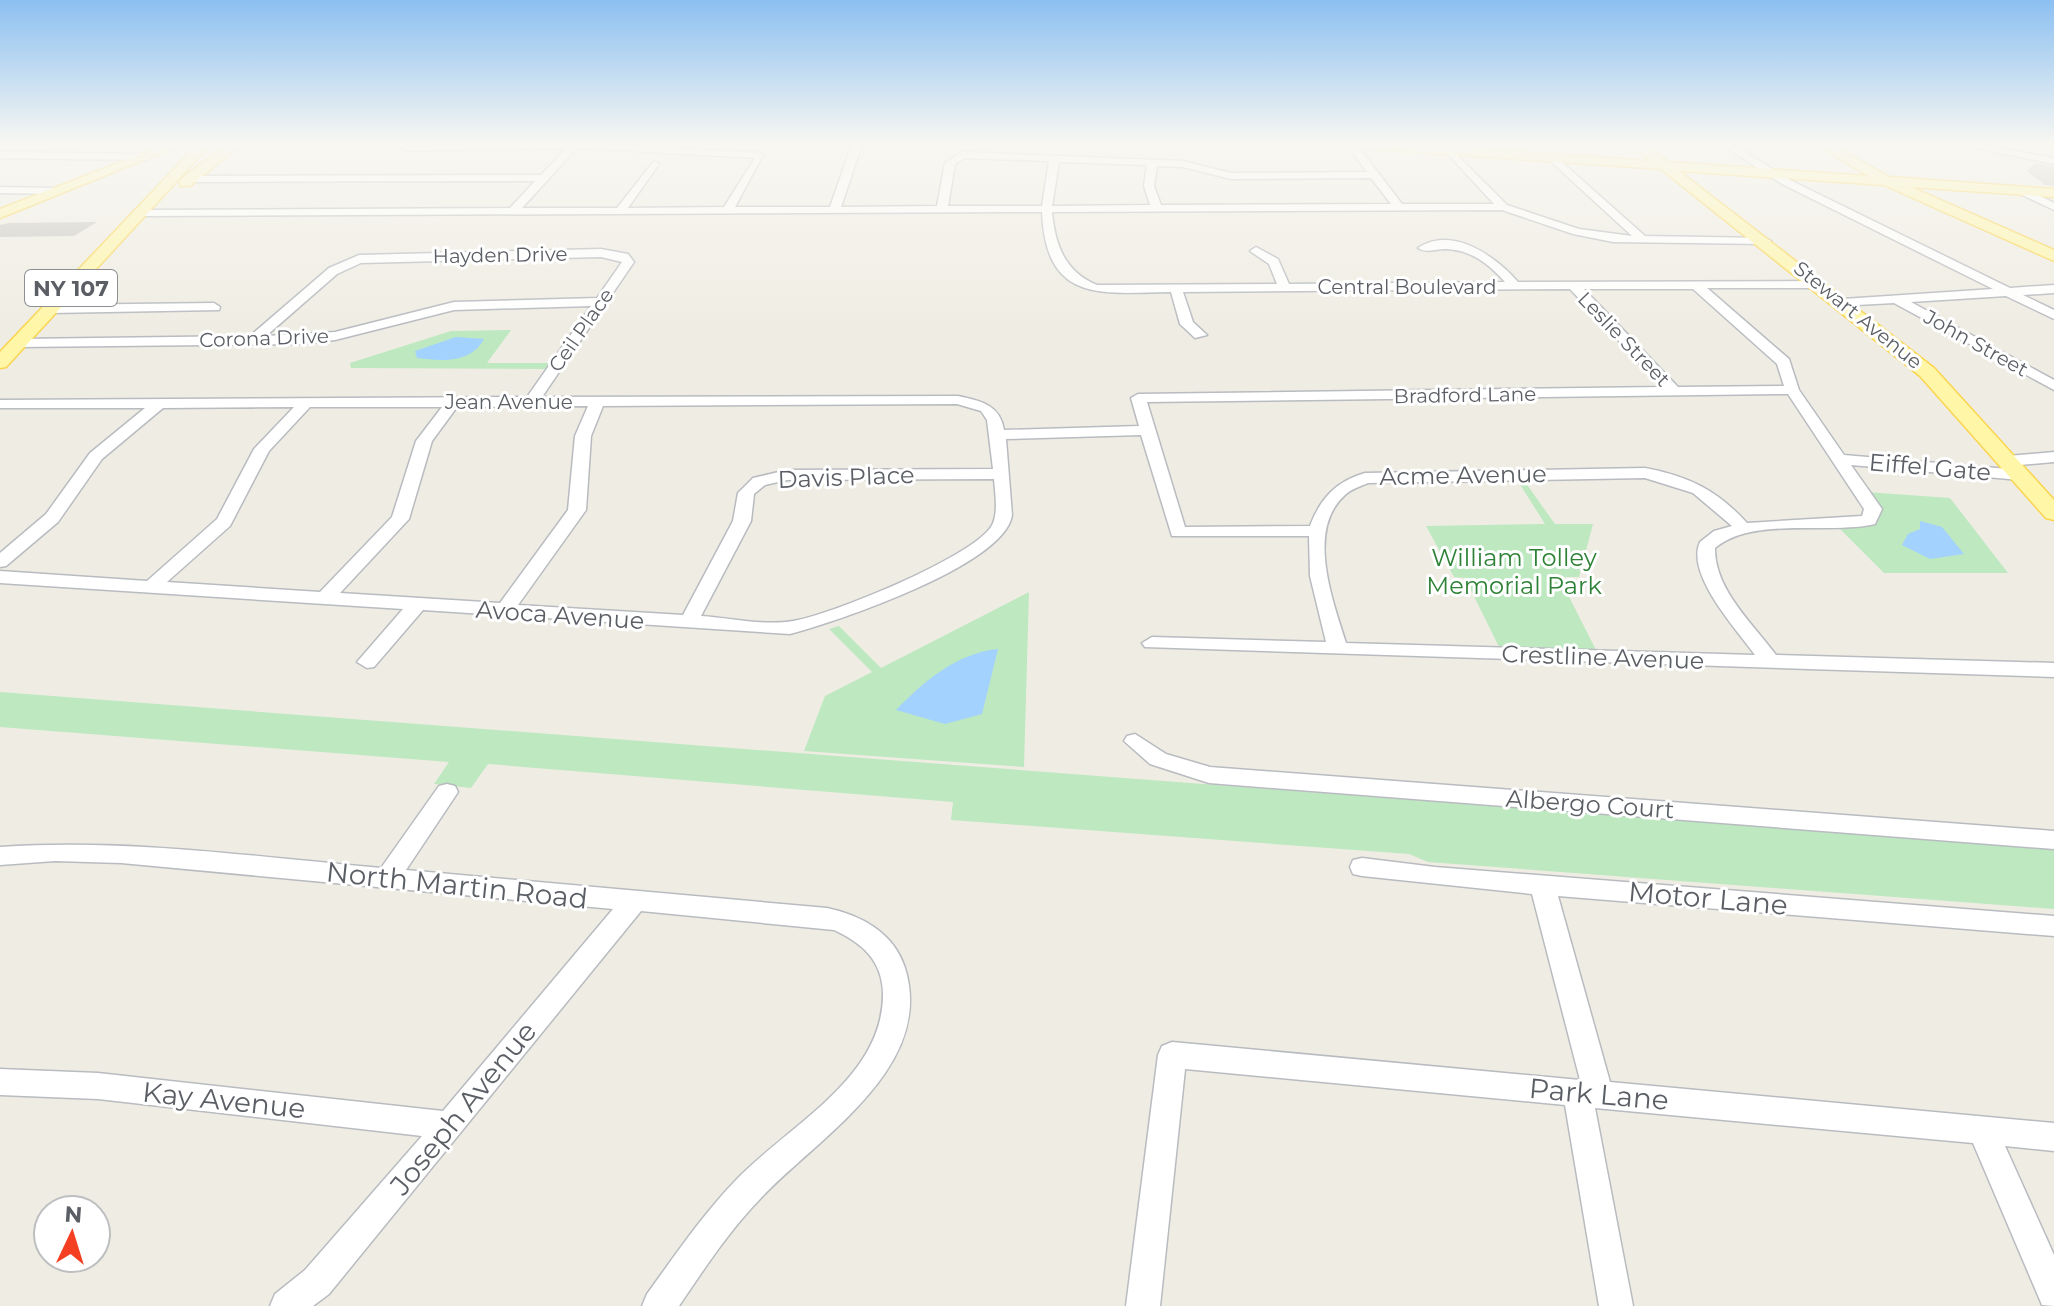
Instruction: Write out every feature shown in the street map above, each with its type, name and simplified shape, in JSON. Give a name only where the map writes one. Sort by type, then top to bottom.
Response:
[{"type":"main road","points":[[0,214],[22,205]]},
{"type":"main road","name":"NY 107","points":[[0,363],[150,205]]},
{"type":"main road","name":"NY 107","points":[[143,213],[154,205]]},
{"type":"main road","name":"Stewart Avenue","points":[[1718,205],[1927,372],[2054,513]]},
{"type":"main road","points":[[1940,205],[2054,256]]},
{"type":"street","points":[[512,212],[519,205]]},
{"type":"street","points":[[619,212],[624,205]]},
{"type":"street","points":[[727,211],[731,205]]},
{"type":"street","points":[[834,211],[836,205]]},
{"type":"street","points":[[942,211],[943,205]]},
{"type":"street","name":"Central Boulevard","points":[[1049,205],[1053,251],[1071,280],[1095,289],[1820,284]]},
{"type":"street","points":[[1155,205],[1157,210]]},
{"type":"street","points":[[1397,205],[1400,209]]},
{"type":"street","points":[[1604,205],[1642,239]]},
{"type":"street","points":[[1836,205],[2054,315]]},
{"type":"street","points":[[143,213],[1503,207],[1595,236],[1765,241]]},
{"type":"street","points":[[1424,248],[1451,246],[1484,254],[1515,286]]},
{"type":"street","points":[[1256,251],[1274,262],[1285,288]]},
{"type":"street","name":"Hayden Drive","points":[[253,341],[340,266],[373,256],[601,253],[625,259]]},
{"type":"street","name":"Ceil Place","points":[[532,401],[628,262],[625,259]]},
{"type":"street","points":[[1696,285],[1784,362],[1792,390],[1873,509],[1869,520],[1847,526],[1741,526],[1717,536],[1707,545],[1704,559],[1713,579],[1770,661]]},
{"type":"street","name":"Leslie Street","points":[[1574,286],[1675,392]]},
{"type":"street","points":[[1176,289],[1187,324],[1200,335]]},
{"type":"street","points":[[1843,303],[2054,289]]},
{"type":"street","name":"John Street","points":[[1897,300],[2054,386]]},
{"type":"street","name":"Corona Drive","points":[[19,343],[253,341],[335,336],[454,306],[601,302]]},
{"type":"street","points":[[51,309],[214,307]]},
{"type":"street","name":"Bradford Lane","points":[[1148,430],[1138,398],[1792,390]]},
{"type":"street","name":"Jean Avenue","points":[[0,404],[958,400],[992,412],[997,435]]},
{"type":"street","points":[[504,611],[577,510],[583,436],[598,401]]},
{"type":"street","points":[[324,599],[400,519],[424,441],[453,402]]},
{"type":"street","points":[[0,562],[52,518],[96,456],[160,403]]},
{"type":"street","points":[[151,587],[224,522],[262,449],[306,403]]},
{"type":"street","points":[[997,435],[1148,430],[1178,532],[1316,531],[1316,561],[1338,649]]},
{"type":"street","name":"Avoca Avenue","points":[[0,577],[768,629],[814,624],[967,555],[991,541],[1003,523],[997,435]]},
{"type":"street","name":"Eiffel Gate","points":[[1840,459],[2014,468],[2054,457]]},
{"type":"street","name":"Acme Avenue","points":[[1316,531],[1325,507],[1348,483],[1380,476],[1444,474],[1631,472],[1661,476],[1714,496],[1741,526]]},
{"type":"street","name":"Davis Place","points":[[688,623],[742,521],[746,493],[759,481],[787,475],[1000,474]]},
{"type":"street","points":[[367,662],[416,606]]},
{"type":"street","name":"Crestline Avenue","points":[[1152,643],[2054,670]]},
{"type":"street","name":"Albergo Court","points":[[1135,741],[1158,759],[1209,775],[2054,840]]},
{"type":"street","points":[[388,878],[447,792]]},
{"type":"street","name":"North Martin Road","points":[[0,856],[55,852],[121,854],[840,921],[860,931],[884,951],[898,981],[891,1031],[874,1066],[851,1093],[751,1186],[715,1228],[659,1306]]},
{"type":"street","name":"Motor Lane","points":[[1362,867],[1542,885],[2054,926]]},
{"type":"street","points":[[1542,885],[1587,1092],[1616,1306]]},
{"type":"street","name":"Joseph Avenue","points":[[287,1306],[317,1282],[633,903]]},
{"type":"street","name":"Park Lane","points":[[1143,1306],[1172,1055],[2054,1137]]},
{"type":"street","name":"Kay Avenue","points":[[0,1082],[98,1086],[448,1125]]},
{"type":"street","points":[[1982,1130],[2054,1293]]},
{"type":"green space","points":[[511,330],[487,363],[550,363],[545,369],[351,368],[350,363],[451,331]]},
{"type":"green space","name":"William Tolley Memorial Park","points":[[1514,475],[1520,475],[1555,524],[1593,524],[1579,577],[1559,577],[1596,650],[1499,647],[1465,578],[1454,577],[1426,526],[1545,524]]},
{"type":"green space","points":[[1866,492],[1950,498],[2008,573],[1884,573],[1839,528],[1862,527],[1879,518],[1879,509]]},
{"type":"green space","points":[[1029,592],[1024,767],[804,751],[825,696],[872,672],[829,629],[839,626],[881,668]]},
{"type":"green space","points":[[0,692],[2054,849],[2054,909],[1428,862],[1409,854],[951,820],[953,802],[488,764],[471,788],[434,784],[449,762],[0,727]]},
{"type":"water","points":[[456,337],[484,339],[463,357],[445,360],[417,358],[415,351]]},
{"type":"water","points":[[1920,521],[1942,527],[1964,554],[1930,559],[1902,545],[1908,534],[1920,529]]},
{"type":"water","points":[[998,649],[982,714],[945,724],[896,710],[918,689],[955,662]]},
{"type":"building","points":[[97,222],[74,236],[0,237],[0,225],[9,223]]}]
